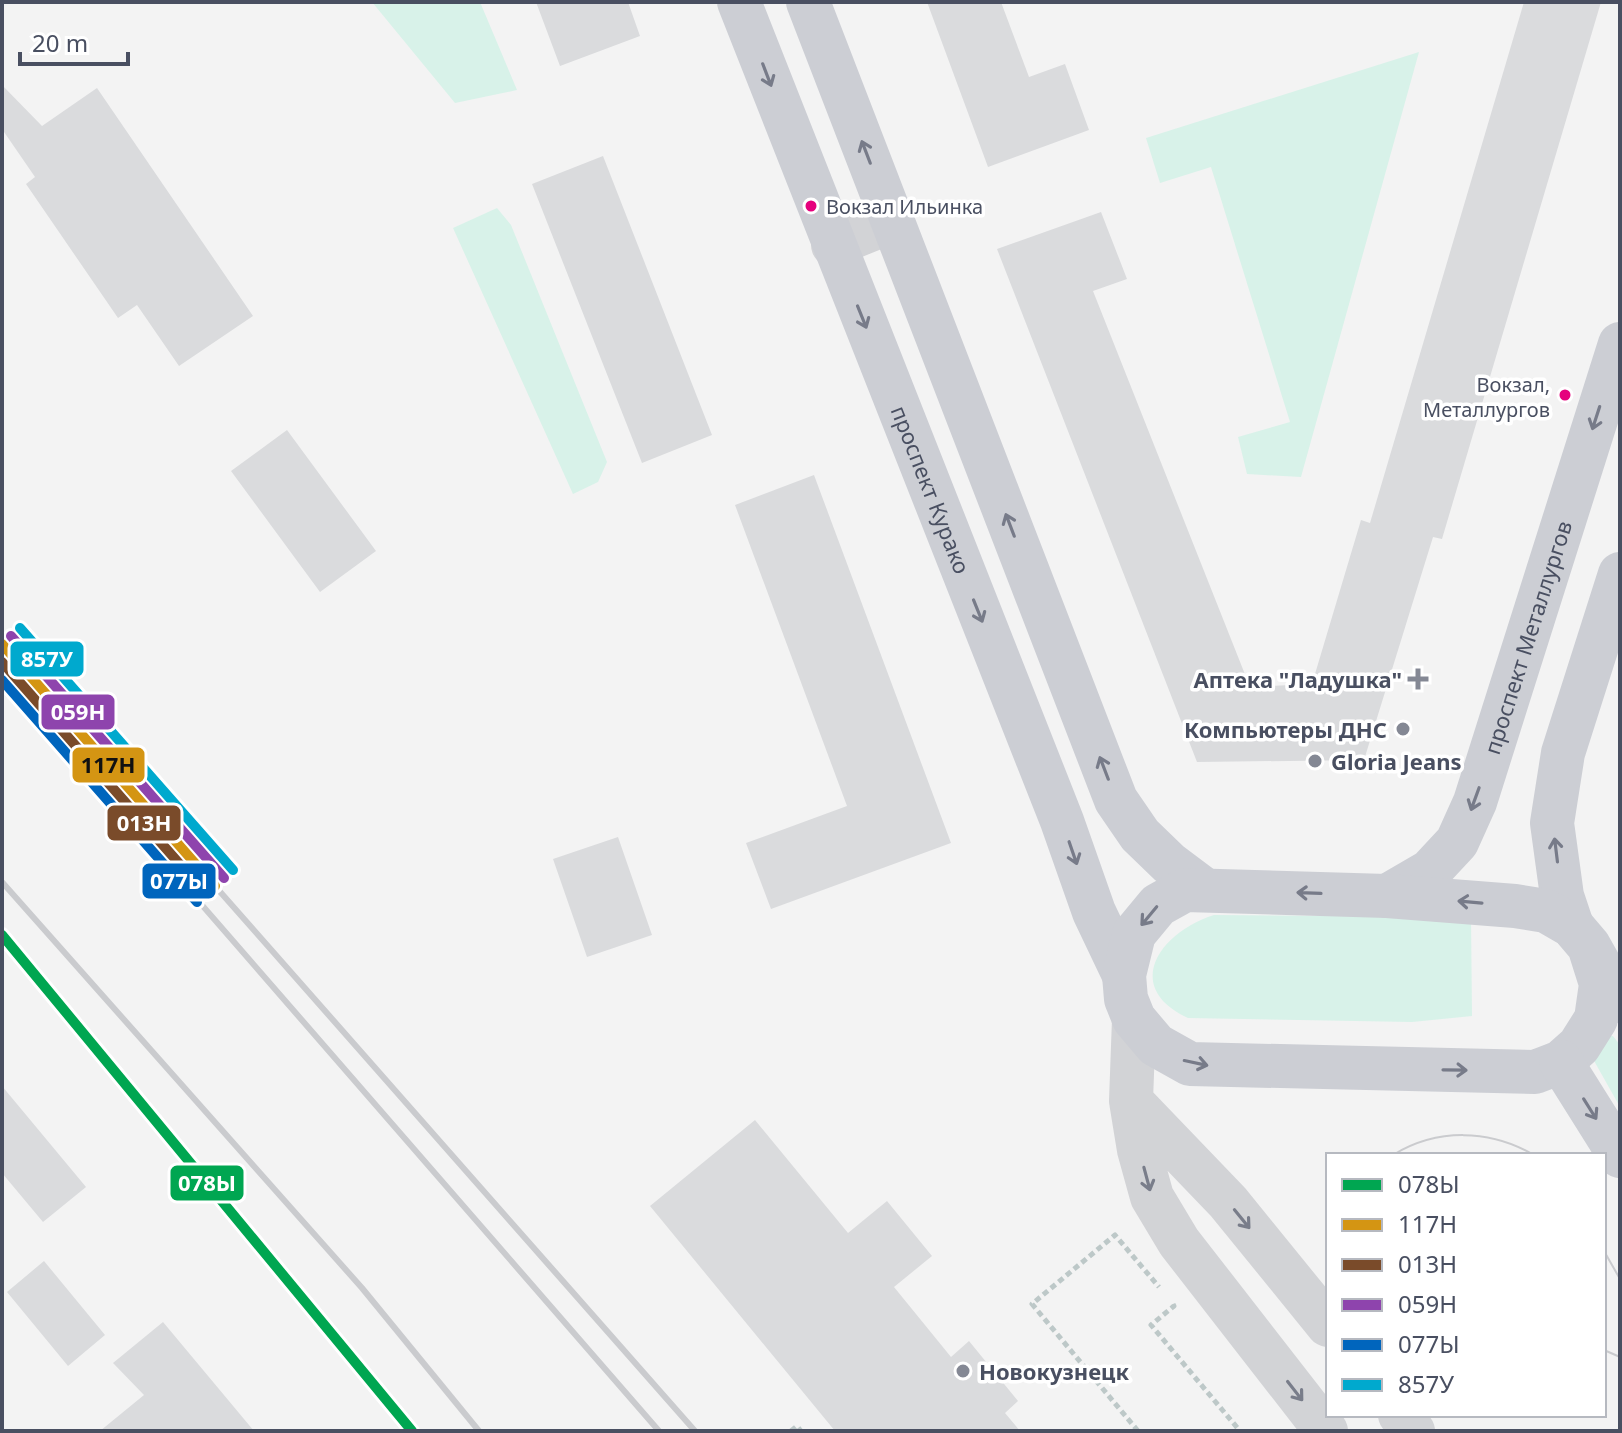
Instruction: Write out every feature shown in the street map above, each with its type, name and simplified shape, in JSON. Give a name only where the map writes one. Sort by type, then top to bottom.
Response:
[{"type":"main road","name":"проспект Курако","points":[[739,2],[1062,821],[1094,912],[1124,975]]},
{"type":"main road","points":[[808,2],[1116,800],[1140,835],[1169,863],[1205,890]]},
{"type":"main road","name":"проспект Металлургов","points":[[1387,896],[1430,871],[1457,842],[1475,802],[1620,344]]},
{"type":"main road","points":[[1620,574],[1563,753],[1552,823],[1562,896],[1580,936],[1601,984],[1596,1019],[1579,1046],[1561,1062],[1535,1072],[1190,1064],[1156,1045],[1134,1019],[1126,999],[1124,975],[1134,934],[1158,905],[1185,890],[1387,896],[1546,911],[1580,936],[1620,1001]]},
{"type":"main road","points":[[1561,1062],[1620,1156]]},
{"type":"lane","points":[[833,245],[892,221]]},
{"type":"lane","points":[[1134,1019],[1131,1101],[1139,1150],[1152,1197],[1179,1242],[1326,1431]]},
{"type":"lane","points":[[1131,1101],[1228,1202],[1326,1323]]},
{"type":"path","points":[[1138,1431],[1032,1304],[1115,1235],[1174,1306],[1151,1325],[1240,1431]]},
{"type":"path","points":[[791,1431],[799,1428]]},
{"type":"green space","points":[[372,2],[480,2],[517,90],[455,103]]},
{"type":"green space","points":[[1419,52],[1301,477],[1247,474],[1238,437],[1290,422],[1211,167],[1160,183],[1146,138]]},
{"type":"green space","points":[[497,208],[511,225],[607,462],[598,482],[573,494],[453,228]]},
{"type":"green space","points":[[1214,915],[1471,917],[1472,1016],[1412,1022],[1188,1018],[1167,1005],[1156,991],[1153,976],[1156,960],[1178,933]]},
{"type":"green space","points":[[1600,1036],[1613,1036],[1620,1045],[1620,1107],[1593,1059]]},
{"type":"building","points":[[536,2],[628,2],[640,36],[560,66]]},
{"type":"building","points":[[927,2],[1001,2],[1029,77],[1065,64],[1089,130],[988,167]]},
{"type":"building","points":[[1524,2],[1601,2],[1442,539],[1433,537],[1364,760],[1197,762],[997,249],[1101,212],[1127,279],[1093,291],[1250,687],[1312,684],[1361,520],[1370,523]]},
{"type":"building","points":[[2,85],[42,126],[97,88],[253,316],[179,366],[137,305],[118,318],[26,184],[35,177],[2,129]]},
{"type":"building","points":[[603,156],[712,435],[642,463],[532,184]]},
{"type":"building","points":[[287,430],[376,551],[320,592],[231,471]]},
{"type":"building","points":[[814,475],[951,843],[771,909],[746,843],[847,806],[735,505]]},
{"type":"building","points":[[618,837],[652,935],[587,957],[553,859]]},
{"type":"building","points":[[2,1086],[86,1187],[43,1222],[2,1173]]},
{"type":"building","points":[[755,1120],[848,1233],[887,1201],[932,1256],[894,1287],[951,1357],[969,1341],[1018,1401],[1005,1413],[1020,1431],[835,1431],[650,1206]]},
{"type":"building","points":[[44,1261],[105,1335],[68,1366],[7,1292]]},
{"type":"building","points":[[163,1322],[254,1431],[100,1431],[144,1395],[113,1363]]},
{"type":"tram line","points":[[1397,1153],[1427,1140],[1464,1135],[1500,1140],[1530,1153]]},
{"type":"tram line","points":[[1606,1254],[1620,1279]]},
{"type":"tram line","points":[[1606,1351],[1620,1357]]},
{"type":"railway","points":[[2,675],[659,1431]]},
{"type":"railway","points":[[2,882],[362,1288],[479,1431]]},
{"type":"railway","points":[[215,886],[695,1431]]},
{"type":"transit line","name":"857У","points":[[20,628],[233,870]]},
{"type":"transit line","name":"059Н","points":[[11,636],[224,878]]},
{"type":"transit line","name":"117Н","points":[[2,644],[215,886]]},
{"type":"transit line","name":"013Н","points":[[2,662],[206,894]]},
{"type":"transit line","name":"077Ы","points":[[2,680],[197,902]]},
{"type":"transit line","name":"078Ы","points":[[2,935],[412,1431]]},
{"type":"place","name":"Вокзал Ильинка","points":[[811,206]]},
{"type":"place","name":"Вокзал, Металлургов","points":[[1565,395]]},
{"type":"place","name":"Аптека \"Ладушка\"","points":[[1418,679]]},
{"type":"place","name":"Компьютеры ДНС","points":[[1403,729]]},
{"type":"place","name":"Gloria Jeans","points":[[1315,761]]},
{"type":"place","name":"Новокузнецк","points":[[963,1371]]}]
